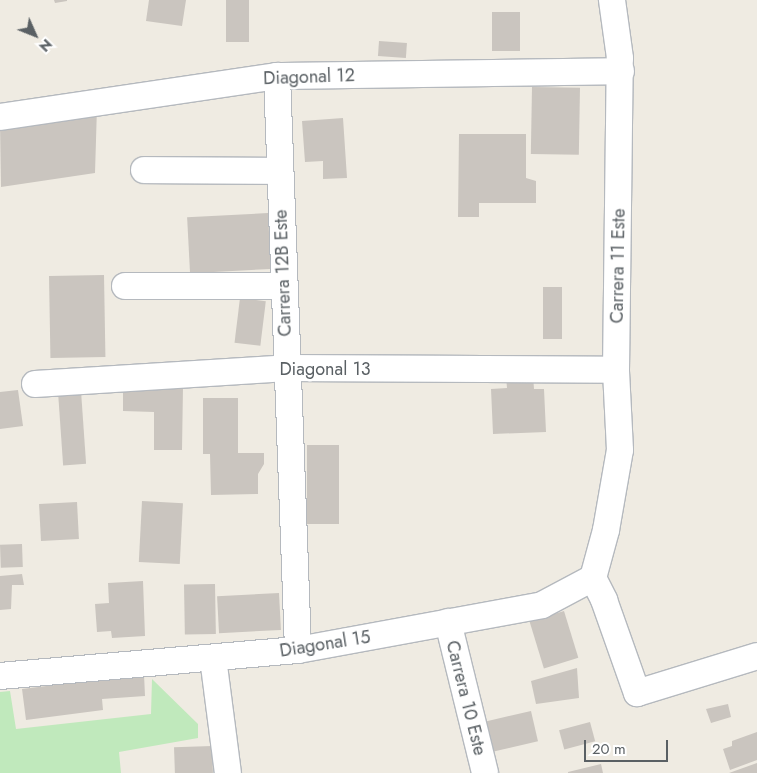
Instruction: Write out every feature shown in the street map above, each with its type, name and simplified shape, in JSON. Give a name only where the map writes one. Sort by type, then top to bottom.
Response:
[{"type":"street","name":"Carrera 11 Este","points":[[593,578],[606,530],[620,450],[616,370],[620,71],[612,0]]},
{"type":"street","name":"Diagonal 12","points":[[0,117],[277,76],[620,71]]},
{"type":"street","name":"Carrera 12B Este","points":[[277,76],[298,650]]},
{"type":"street","points":[[144,170],[279,171]]},
{"type":"street","points":[[124,286],[284,286]]},
{"type":"street","name":"Diagonal 13","points":[[34,384],[287,368],[616,370]]},
{"type":"street","points":[[593,578],[637,693],[757,656]]},
{"type":"street","name":"Diagonal 15","points":[[0,676],[298,650],[542,604],[593,578]]},
{"type":"street","name":"Carrera 10 Este","points":[[448,622],[485,773]]},
{"type":"street","points":[[213,658],[228,773]]},
{"type":"green space","points":[[152,679],[198,724],[198,738],[119,752],[121,773],[0,773],[0,692],[10,691],[16,729],[151,714]]},
{"type":"building","points":[[54,0],[67,0],[67,1],[55,3]]},
{"type":"building","points":[[149,0],[186,0],[182,26],[146,21]]},
{"type":"building","points":[[226,0],[249,0],[249,42],[226,42]]},
{"type":"building","points":[[492,12],[520,12],[520,51],[492,51]]},
{"type":"building","points":[[379,41],[407,43],[406,58],[378,56]]},
{"type":"building","points":[[532,87],[580,88],[579,155],[531,154]]},
{"type":"building","points":[[97,107],[95,173],[1,187],[0,122]]},
{"type":"building","points":[[343,118],[347,178],[323,179],[323,161],[305,162],[302,121]]},
{"type":"building","points":[[459,134],[526,134],[526,178],[536,181],[536,203],[479,203],[479,217],[458,217]]},
{"type":"building","points":[[268,213],[271,269],[190,273],[187,217]]},
{"type":"building","points":[[104,275],[105,357],[50,358],[49,276]]},
{"type":"building","points":[[543,287],[562,287],[562,339],[543,339]]},
{"type":"building","points":[[240,298],[266,301],[260,346],[235,343]]},
{"type":"building","points":[[533,375],[534,389],[544,389],[546,432],[493,434],[491,389],[507,388],[506,376]]},
{"type":"building","points":[[123,387],[183,387],[182,450],[154,450],[154,412],[123,411]]},
{"type":"building","points":[[18,390],[23,426],[0,429],[0,392]]},
{"type":"building","points":[[81,391],[86,464],[63,465],[58,393]]},
{"type":"building","points":[[203,398],[238,398],[238,453],[264,453],[264,464],[258,474],[258,494],[211,495],[210,454],[203,454]]},
{"type":"building","points":[[307,445],[339,445],[339,524],[307,524]]},
{"type":"building","points":[[142,501],[183,503],[180,564],[139,562]]},
{"type":"building","points":[[77,502],[79,539],[41,541],[39,504]]},
{"type":"building","points":[[22,544],[23,567],[1,568],[0,545]]},
{"type":"building","points":[[22,574],[24,585],[12,585],[11,609],[0,610],[0,576]]},
{"type":"building","points":[[143,581],[145,636],[112,638],[111,631],[97,632],[95,604],[109,603],[108,583]]},
{"type":"building","points":[[215,584],[216,634],[185,635],[184,585]]},
{"type":"building","points":[[279,593],[281,630],[219,633],[217,596]]},
{"type":"building","points":[[564,611],[578,658],[544,668],[530,622]]},
{"type":"building","points":[[577,668],[579,698],[536,704],[531,681]]},
{"type":"building","points":[[144,674],[145,696],[102,699],[103,710],[26,720],[22,689]]},
{"type":"building","points":[[728,704],[731,717],[711,723],[706,709]]},
{"type":"building","points":[[531,711],[538,741],[487,753],[480,723]]},
{"type":"building","points":[[590,722],[595,741],[564,750],[559,730]]},
{"type":"building","points":[[757,732],[757,760],[730,770],[723,749],[732,746],[732,741]]},
{"type":"building","points":[[212,746],[213,773],[175,773],[174,747]]},
{"type":"building","points":[[757,763],[757,773],[729,773]]},
{"type":"building","points":[[601,764],[603,773],[568,773],[568,772]]}]
